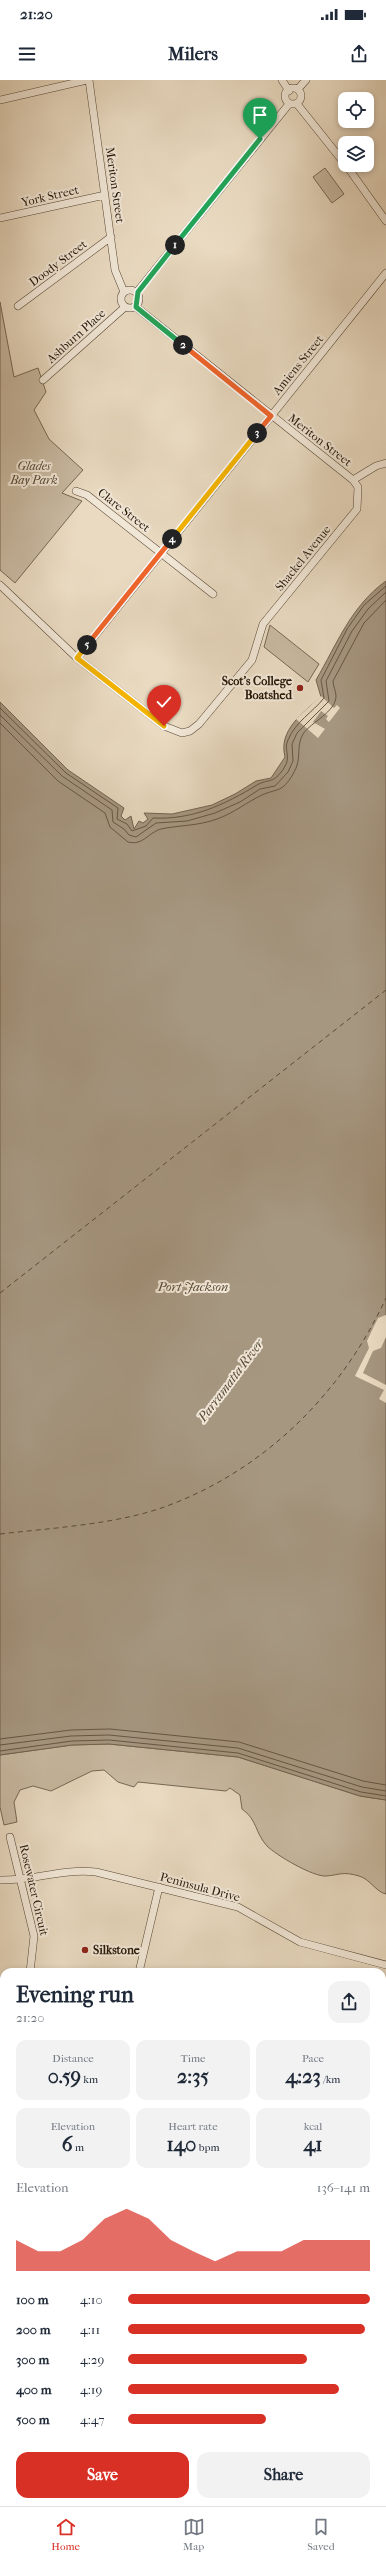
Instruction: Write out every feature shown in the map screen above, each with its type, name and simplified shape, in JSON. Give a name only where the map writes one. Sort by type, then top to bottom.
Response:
[{"type":"street","points":[[0,100],[88,80]]},
{"type":"street","name":"Meriton Street","points":[[88,80],[115,270],[124,292]]},
{"type":"street","points":[[138,292],[130,288],[124,292],[122,296],[125,307],[129,310],[136,307],[138,292],[289,104],[288,91],[282,80]]},
{"type":"street","points":[[298,89],[306,80]]},
{"type":"street","points":[[288,91],[294,87],[298,89]]},
{"type":"street","points":[[289,104],[294,106],[300,100],[298,89]]},
{"type":"street","points":[[297,104],[338,154]]},
{"type":"street","points":[[352,172],[386,221]]},
{"type":"street","name":"York Street","points":[[0,218],[105,194]]},
{"type":"street","name":"Doody Street","points":[[18,306],[111,237]]},
{"type":"street","name":"Amiens Street","points":[[77,658],[386,273]]},
{"type":"street","name":"Ashburn Place","points":[[43,380],[125,307]]},
{"type":"street","name":"Meriton Street","points":[[136,307],[353,480],[358,487]]},
{"type":"street","points":[[353,480],[376,466],[386,463]]},
{"type":"street","name":"Shackel Avenue","points":[[0,585],[77,658],[164,726],[182,733],[190,731],[199,724],[252,660],[263,624],[357,509],[358,487]]},
{"type":"street","name":"Clare Street","points":[[76,491],[87,495],[213,594]]},
{"type":"street","name":"Rosewater Circuit","points":[[10,1837],[22,1880],[34,1936],[30,1968]]},
{"type":"street","name":"Peninsula Drive","points":[[0,1880],[22,1880],[78,1870],[159,1887],[238,1907],[300,1942],[386,1965]]},
{"type":"street","points":[[140,1968],[159,1887]]},
{"type":"green space","points":[[325,168],[344,194],[332,203],[313,177]]},
{"type":"green space","name":"Glades Bay Park","points":[[0,302],[14,377],[38,368],[46,392],[34,410],[49,439],[83,470],[62,493],[82,501],[15,583],[0,570]]},
{"type":"green space","points":[[270,625],[319,664],[308,682],[264,647]]},
{"type":"green space","points":[[109,1744],[238,1757],[360,1796],[386,1800],[386,1894],[379,1891],[359,1876],[345,1874],[326,1876],[320,1875],[295,1865],[278,1855],[263,1841],[251,1817],[242,1809],[240,1795],[230,1788],[226,1791],[138,1782],[134,1787],[118,1782],[104,1770],[92,1771],[51,1791],[33,1786],[20,1790],[14,1802],[17,1822],[4,1825],[0,1807],[0,1755],[72,1745]]},
{"type":"water","name":"Port Jackson","points":[[386,581],[386,1800],[360,1796],[238,1757],[109,1744],[72,1745],[0,1755],[0,702],[68,770],[124,808],[121,816],[125,820],[131,816],[134,829],[139,821],[143,823],[148,819],[144,813],[172,814],[212,805],[235,794],[256,781],[271,778],[285,757],[285,738],[289,730],[300,716],[321,697],[316,680],[338,639],[363,602]]},
{"type":"pier","points":[[321,696],[334,708],[337,705],[340,708],[329,722],[326,719],[328,716],[321,711],[313,722],[325,729],[318,738],[296,719]]},
{"type":"pier","points":[[386,1315],[386,1337],[381,1348],[373,1351],[363,1373],[386,1385],[386,1403],[379,1399],[384,1390],[355,1376],[369,1348],[367,1341],[378,1318]]},
{"type":"ferry route","points":[[0,1293],[386,990]]},
{"type":"ferry route","points":[[0,1534],[107,1521],[148,1512],[167,1506],[203,1490],[237,1471],[268,1449],[297,1424],[323,1396],[347,1365],[368,1333],[386,1298]]},
{"type":"place","name":"Scot's College Boatshed","points":[[300,688]]},
{"type":"place","name":"Silkstone","points":[[85,1950]]},
{"type":"route","points":[[164,726],[77,658],[271,416],[136,307],[139,298],[138,292],[260,139]]},
{"type":"water label","name":"Parramatta River","points":[[230,1380]]}]
